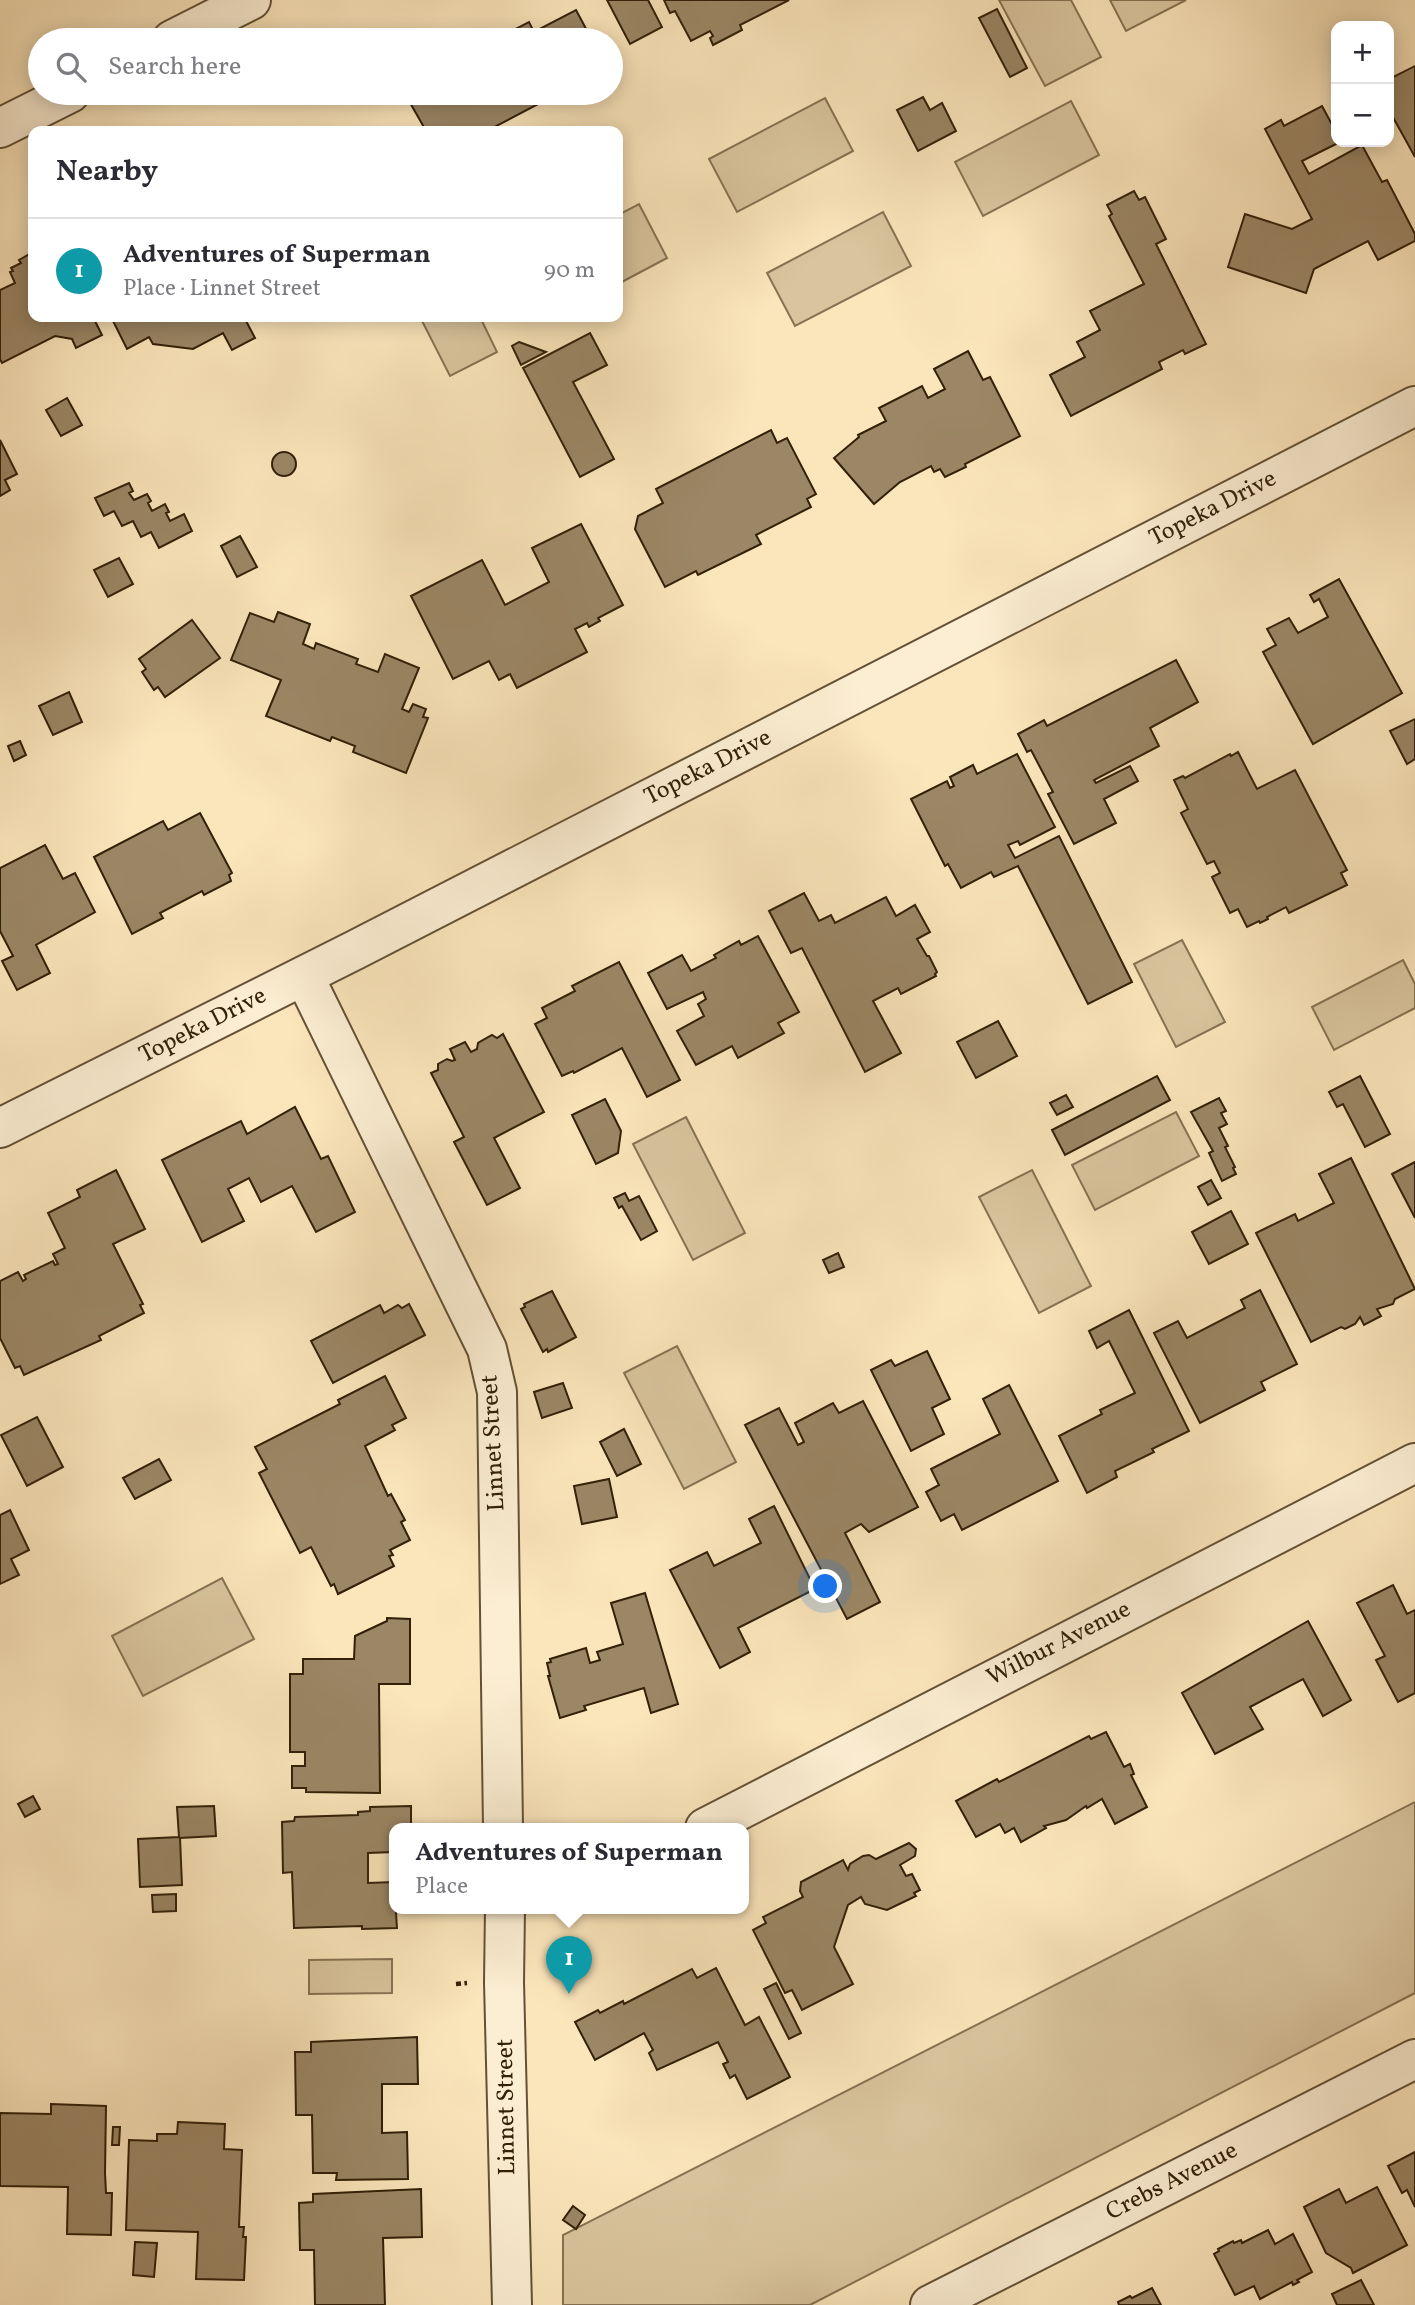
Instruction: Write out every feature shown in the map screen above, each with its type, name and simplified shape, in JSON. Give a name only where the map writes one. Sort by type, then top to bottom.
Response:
[{"type":"street","points":[[196,28],[251,0]]},
{"type":"street","points":[[0,128],[46,105]]},
{"type":"street","name":"Topeka Drive","points":[[0,1128],[1415,406]]},
{"type":"street","name":"Linnet Street","points":[[304,975],[487,1349],[496,1392],[503,1823]]},
{"type":"street","name":"Wilbur Avenue","points":[[715,1823],[1415,1463]]},
{"type":"street","name":"Linnet Street","points":[[511,1914],[504,1982],[512,2305]]},
{"type":"street","name":"Crebs Avenue","points":[[930,2305],[1415,2059]]},
{"type":"shaded area","points":[[999,0],[1071,0],[1101,57],[1045,86]]},
{"type":"shaded area","points":[[1110,0],[1186,0],[1126,31]]},
{"type":"shaded area","points":[[825,98],[853,151],[737,212],[709,159]]},
{"type":"shaded area","points":[[1071,101],[1099,155],[983,216],[955,162]]},
{"type":"shaded area","points":[[639,204],[667,258],[623,281],[623,212]]},
{"type":"shaded area","points":[[883,212],[911,266],[795,326],[767,273]]},
{"type":"shaded area","points":[[423,322],[482,322],[497,352],[450,376]]},
{"type":"shaded area","points":[[1182,940],[1225,1022],[1176,1047],[1134,964]]},
{"type":"shaded area","points":[[1403,960],[1415,984],[1415,1008],[1334,1050],[1312,1007]]},
{"type":"shaded area","points":[[1176,1112],[1199,1156],[1095,1210],[1072,1165]]},
{"type":"shaded area","points":[[686,1117],[745,1233],[693,1260],[633,1144]]},
{"type":"shaded area","points":[[1032,1170],[1091,1286],[1039,1313],[979,1197]]},
{"type":"shaded area","points":[[677,1346],[736,1462],[684,1489],[624,1373]]},
{"type":"shaded area","points":[[222,1578],[254,1639],[143,1696],[112,1636]]},
{"type":"shaded area","points":[[1415,1802],[1415,1993],[810,2305],[563,2305],[563,2235]]},
{"type":"shaded area","points":[[392,1959],[392,1993],[309,1994],[309,1960]]},
{"type":"building","points":[[607,0],[648,0],[662,27],[630,44]]},
{"type":"building","points":[[664,0],[789,0],[740,25],[742,30],[713,45],[710,31],[691,41],[675,11],[670,13]]},
{"type":"building","points":[[997,9],[1027,68],[1010,77],[979,18]]},
{"type":"building","points":[[576,10],[586,28],[542,28]]},
{"type":"building","points":[[529,22],[532,28],[517,28]]},
{"type":"building","points":[[1415,66],[1415,157],[1394,119],[1394,76]]},
{"type":"building","points":[[923,97],[930,110],[942,103],[956,131],[918,151],[897,110]]},
{"type":"building","points":[[411,105],[536,105],[496,126],[423,126]]},
{"type":"building","points":[[1322,106],[1331,123],[1331,146],[1302,161],[1309,174],[1358,147],[1363,147],[1382,182],[1387,180],[1415,234],[1415,241],[1378,260],[1368,241],[1314,269],[1306,293],[1228,267],[1245,214],[1292,229],[1312,219],[1265,129],[1281,120],[1284,126]]},
{"type":"building","points":[[1134,191],[1139,200],[1145,197],[1166,239],[1156,244],[1206,344],[1185,354],[1183,350],[1159,362],[1162,369],[1071,416],[1050,375],[1085,357],[1077,342],[1100,330],[1090,311],[1144,284],[1109,216],[1112,214],[1107,205]]},
{"type":"building","points":[[28,255],[28,322],[96,322],[102,335],[76,348],[72,339],[55,336],[2,363],[0,290],[15,283],[10,272],[13,271],[11,268],[21,263],[19,260]]},
{"type":"building","points":[[114,322],[247,322],[255,338],[232,350],[223,333],[193,349],[153,344],[149,337],[127,349]]},
{"type":"building","points":[[590,333],[607,365],[573,382],[614,459],[580,477],[523,368]]},
{"type":"building","points":[[519,342],[546,352],[521,365],[512,346]]},
{"type":"building","points":[[968,351],[983,380],[990,377],[1020,436],[945,477],[940,469],[934,472],[931,466],[900,482],[874,504],[834,458],[859,437],[858,435],[886,421],[879,408],[922,386],[928,398],[945,389],[934,369]]},
{"type":"building","points":[[67,398],[82,425],[61,436],[46,410]]},
{"type":"building","points":[[771,430],[777,443],[787,438],[816,494],[807,499],[811,507],[756,535],[761,544],[698,575],[696,571],[665,587],[635,529],[638,516],[663,503],[656,489]]},
{"type":"building","points":[[0,440],[17,474],[5,480],[10,490],[0,496]]},
{"type":"building","points":[[284,452],[295,459],[296,464],[289,475],[284,476],[273,469],[272,464],[279,453]]},
{"type":"building","points":[[129,483],[133,491],[129,493],[134,500],[147,494],[152,511],[165,504],[170,521],[184,514],[192,531],[159,548],[151,532],[141,537],[133,521],[122,526],[114,511],[104,516],[95,498]]},
{"type":"building","points":[[581,524],[623,605],[598,618],[600,621],[589,627],[587,623],[575,629],[587,652],[517,688],[510,674],[499,680],[489,661],[453,679],[411,596],[482,560],[505,605],[549,582],[532,548]]},
{"type":"building","points":[[240,536],[257,567],[237,577],[221,546]]},
{"type":"building","points":[[119,558],[133,584],[108,597],[94,570]]},
{"type":"building","points":[[1339,579],[1402,693],[1313,744],[1263,652],[1276,645],[1267,629],[1289,618],[1298,633],[1328,617],[1319,599],[1314,602],[1310,595]]},
{"type":"building","points":[[278,612],[310,624],[303,644],[314,649],[316,643],[358,659],[356,664],[378,672],[385,654],[419,668],[402,709],[409,712],[413,704],[426,709],[423,717],[428,718],[406,773],[353,752],[355,746],[332,737],[330,741],[266,716],[281,680],[231,660],[250,613],[274,622]]},
{"type":"building","points":[[192,620],[220,658],[165,697],[158,687],[154,690],[142,672],[146,669],[139,659]]},
{"type":"building","points":[[1176,660],[1198,702],[1150,728],[1159,746],[1094,780],[1096,783],[1130,766],[1138,781],[1104,799],[1116,823],[1074,844],[1048,794],[1053,792],[1031,750],[1027,752],[1018,734],[1044,720],[1047,726]]},
{"type":"building","points":[[69,692],[82,722],[53,735],[39,706]]},
{"type":"building","points":[[1415,719],[1415,759],[1407,764],[1390,731]]},
{"type":"building","points":[[20,741],[26,755],[14,761],[8,746]]},
{"type":"building","points":[[1238,752],[1257,789],[1295,770],[1347,870],[1341,873],[1347,885],[1289,913],[1286,907],[1267,917],[1268,919],[1247,927],[1238,909],[1230,913],[1212,877],[1220,873],[1214,861],[1207,864],[1181,813],[1188,809],[1174,780],[1183,776],[1185,778]]},
{"type":"building","points":[[1017,754],[1055,827],[1020,845],[1018,841],[1008,845],[1015,858],[1059,836],[1132,982],[1088,1004],[1018,866],[994,877],[991,872],[961,888],[948,864],[945,866],[911,799],[947,781],[950,788],[954,786],[950,777],[973,765],[977,774]]},
{"type":"building","points":[[200,813],[232,873],[229,875],[231,881],[204,895],[202,891],[160,913],[163,918],[132,934],[94,857],[163,821],[168,830]]},
{"type":"building","points":[[45,845],[63,879],[75,873],[95,912],[36,945],[50,973],[17,990],[2,961],[13,956],[0,931],[0,868]]},
{"type":"building","points":[[804,893],[819,921],[831,915],[835,923],[886,897],[896,916],[915,905],[930,932],[917,939],[929,956],[937,972],[936,976],[901,994],[898,988],[873,1001],[901,1053],[865,1072],[802,948],[791,953],[769,911]]},
{"type":"building","points":[[758,936],[799,1012],[778,1023],[784,1033],[738,1058],[732,1046],[696,1065],[677,1031],[704,1016],[698,1004],[706,999],[703,992],[667,1009],[648,973],[682,955],[691,971],[716,958],[714,955],[739,941],[741,945]]},
{"type":"building","points":[[619,962],[680,1080],[647,1097],[622,1048],[574,1073],[573,1071],[562,1076],[535,1024],[547,1018],[542,1008],[575,991],[572,986]]},
{"type":"building","points":[[998,1021],[1017,1056],[976,1078],[957,1042]]},
{"type":"building","points":[[503,1034],[544,1112],[494,1138],[520,1188],[487,1205],[454,1142],[464,1137],[431,1073],[438,1070],[438,1064],[447,1059],[455,1060],[450,1049],[465,1042],[471,1052],[477,1049],[478,1043],[492,1035],[497,1038]]},
{"type":"building","points":[[1157,1076],[1170,1100],[1065,1155],[1052,1130]]},
{"type":"building","points":[[1360,1076],[1390,1134],[1365,1147],[1343,1104],[1337,1107],[1329,1092]]},
{"type":"building","points":[[1066,1095],[1073,1107],[1057,1115],[1050,1103]]},
{"type":"building","points":[[1219,1098],[1226,1111],[1221,1113],[1227,1124],[1219,1128],[1228,1146],[1225,1147],[1236,1174],[1222,1181],[1209,1153],[1213,1151],[1191,1112]]},
{"type":"building","points":[[605,1099],[621,1131],[618,1153],[596,1164],[572,1115]]},
{"type":"building","points":[[295,1107],[321,1159],[328,1156],[355,1212],[316,1232],[292,1186],[261,1202],[249,1178],[228,1189],[244,1221],[202,1242],[162,1160],[241,1121],[247,1134]]},
{"type":"building","points":[[1351,1158],[1415,1289],[1395,1299],[1393,1304],[1377,1309],[1381,1316],[1364,1325],[1360,1317],[1355,1324],[1345,1329],[1341,1327],[1311,1342],[1256,1233],[1295,1214],[1298,1221],[1334,1203],[1319,1174]]},
{"type":"building","points":[[1415,1162],[1415,1218],[1392,1174]]},
{"type":"building","points":[[116,1170],[145,1229],[113,1244],[143,1304],[140,1305],[144,1313],[99,1336],[101,1340],[24,1375],[20,1366],[15,1368],[0,1338],[0,1281],[18,1272],[23,1281],[26,1279],[24,1275],[53,1261],[55,1265],[58,1264],[53,1254],[65,1248],[48,1213],[80,1197],[77,1190]]},
{"type":"building","points":[[1211,1180],[1221,1198],[1208,1205],[1198,1187]]},
{"type":"building","points":[[625,1193],[629,1201],[639,1196],[657,1231],[641,1240],[622,1206],[619,1208],[614,1198]]},
{"type":"building","points":[[1231,1211],[1248,1244],[1209,1264],[1192,1232]]},
{"type":"building","points":[[838,1253],[844,1267],[829,1273],[823,1260]]},
{"type":"building","points":[[1260,1290],[1297,1364],[1261,1382],[1265,1390],[1200,1423],[1154,1333],[1178,1321],[1187,1338],[1245,1308],[1241,1300]]},
{"type":"building","points":[[552,1291],[576,1337],[543,1352],[521,1309],[525,1307],[524,1304]]},
{"type":"building","points":[[409,1304],[425,1335],[333,1383],[311,1341],[380,1305],[384,1313],[398,1305],[402,1308]]},
{"type":"building","points":[[1129,1310],[1189,1431],[1115,1471],[1117,1477],[1087,1493],[1059,1436],[1102,1414],[1100,1410],[1135,1393],[1109,1341],[1097,1348],[1089,1331]]},
{"type":"building","points":[[927,1351],[950,1399],[932,1408],[944,1434],[911,1451],[871,1370],[891,1360],[895,1366]]},
{"type":"building","points":[[385,1376],[406,1418],[392,1425],[395,1430],[365,1446],[388,1496],[391,1494],[405,1520],[401,1522],[410,1540],[390,1550],[393,1555],[389,1556],[394,1566],[338,1594],[311,1547],[300,1553],[259,1473],[267,1469],[255,1447],[340,1404],[338,1400]]},
{"type":"building","points":[[563,1383],[572,1408],[542,1418],[534,1392]]},
{"type":"building","points":[[1009,1385],[1058,1481],[962,1530],[954,1514],[941,1521],[926,1492],[939,1485],[931,1469],[1000,1434],[983,1399]]},
{"type":"building","points":[[863,1401],[918,1507],[869,1532],[861,1524],[845,1533],[880,1602],[847,1619],[745,1425],[779,1408],[798,1445],[804,1442],[795,1423],[833,1403],[839,1413]]},
{"type":"building","points":[[37,1417],[63,1467],[27,1486],[1,1435]]},
{"type":"building","points":[[624,1429],[641,1464],[617,1476],[600,1442]]},
{"type":"building","points":[[159,1459],[171,1480],[135,1499],[123,1478]]},
{"type":"building","points":[[609,1479],[617,1517],[582,1524],[574,1486]]},
{"type":"building","points":[[774,1506],[815,1589],[738,1628],[750,1652],[720,1668],[670,1570],[707,1552],[714,1566],[761,1543],[749,1519]]},
{"type":"building","points":[[10,1510],[29,1550],[11,1559],[19,1575],[0,1584],[0,1515]]},
{"type":"building","points":[[1393,1585],[1407,1614],[1415,1610],[1415,1693],[1398,1702],[1376,1660],[1385,1656],[1357,1603]]},
{"type":"building","points":[[645,1593],[678,1704],[651,1713],[644,1688],[584,1706],[586,1710],[560,1718],[547,1663],[551,1662],[550,1659],[586,1648],[590,1663],[600,1660],[597,1652],[623,1644],[611,1603]]},
{"type":"building","points":[[387,1618],[410,1619],[410,1684],[379,1684],[380,1793],[306,1792],[306,1788],[292,1788],[292,1766],[305,1766],[305,1752],[290,1752],[290,1674],[303,1674],[303,1659],[354,1659],[355,1636],[387,1621]]},
{"type":"building","points":[[1308,1621],[1351,1700],[1323,1716],[1303,1679],[1250,1707],[1263,1729],[1215,1754],[1182,1693]]},
{"type":"building","points":[[1106,1732],[1124,1767],[1130,1764],[1134,1774],[1131,1775],[1147,1807],[1115,1824],[1102,1799],[1066,1820],[1044,1826],[1046,1828],[1021,1842],[1014,1828],[1005,1833],[1000,1824],[976,1837],[956,1801],[1089,1736],[1091,1739]]},
{"type":"building","points":[[33,1796],[40,1809],[25,1817],[18,1804]]},
{"type":"building","points":[[214,1806],[216,1836],[180,1838],[182,1885],[140,1887],[138,1839],[179,1837],[177,1807]]},
{"type":"building","points":[[411,1806],[411,1823],[389,1823],[389,1852],[368,1853],[368,1883],[389,1882],[389,1914],[396,1914],[397,1928],[294,1928],[292,1872],[283,1873],[282,1822],[294,1821],[295,1817],[358,1815],[358,1812],[370,1811],[370,1807]]},
{"type":"building","points":[[909,1843],[916,1849],[915,1856],[900,1865],[906,1876],[912,1874],[920,1890],[914,1893],[916,1896],[887,1910],[865,1904],[861,1897],[848,1905],[834,1947],[853,1984],[802,2010],[792,1990],[785,1993],[753,1930],[766,1923],[763,1917],[803,1897],[800,1891],[801,1882],[843,1860],[848,1870],[850,1864],[863,1856],[869,1855],[876,1859]]},
{"type":"building","points":[[176,1894],[176,1911],[153,1912],[152,1895]]},
{"type":"building","points":[[716,1968],[745,2025],[759,2017],[790,2077],[747,2099],[735,2075],[730,2078],[723,2064],[728,2062],[718,2042],[657,2070],[649,2053],[653,2050],[644,2033],[595,2060],[575,2022],[598,2010],[600,2013],[623,2001],[624,2004],[692,1969],[697,1978]]},
{"type":"building","points":[[776,1983],[801,2033],[789,2039],[764,1989]]},
{"type":"building","points":[[417,2037],[418,2084],[382,2084],[382,2133],[407,2132],[408,2179],[336,2180],[337,2173],[313,2173],[312,2115],[296,2115],[295,2052],[311,2052],[311,2042]]},
{"type":"building","points":[[51,2104],[106,2106],[105,2173],[106,2193],[112,2193],[111,2235],[67,2234],[68,2187],[0,2186],[0,2113],[51,2114]]},
{"type":"building","points":[[178,2122],[225,2124],[224,2149],[242,2150],[239,2227],[244,2227],[243,2237],[246,2237],[244,2280],[196,2279],[198,2232],[126,2230],[129,2140],[157,2141],[157,2134],[177,2134]]},
{"type":"building","points":[[113,2127],[120,2127],[119,2145],[112,2145]]},
{"type":"building","points":[[1415,2152],[1415,2207],[1407,2190],[1402,2193],[1388,2166]]},
{"type":"building","points":[[1377,2187],[1407,2245],[1353,2273],[1351,2268],[1326,2253],[1304,2207],[1339,2189],[1346,2203]]},
{"type":"building","points":[[421,2189],[422,2237],[383,2238],[385,2305],[315,2305],[314,2250],[300,2250],[299,2203],[313,2202],[313,2194]]},
{"type":"building","points":[[573,2206],[585,2215],[576,2229],[563,2220]]},
{"type":"building","points":[[1268,2230],[1275,2244],[1293,2234],[1312,2272],[1297,2280],[1299,2282],[1293,2285],[1292,2282],[1260,2299],[1254,2286],[1235,2295],[1214,2254],[1233,2241],[1234,2243],[1241,2240],[1242,2243]]},
{"type":"building","points":[[135,2242],[157,2243],[154,2277],[133,2275]]},
{"type":"building","points":[[1361,2280],[1374,2305],[1337,2305],[1332,2294]]},
{"type":"building","points":[[1152,2288],[1161,2305],[1119,2305],[1118,2302]]},
{"type":"place","name":"Adventures of Superman","points":[[569,1994]]}]
